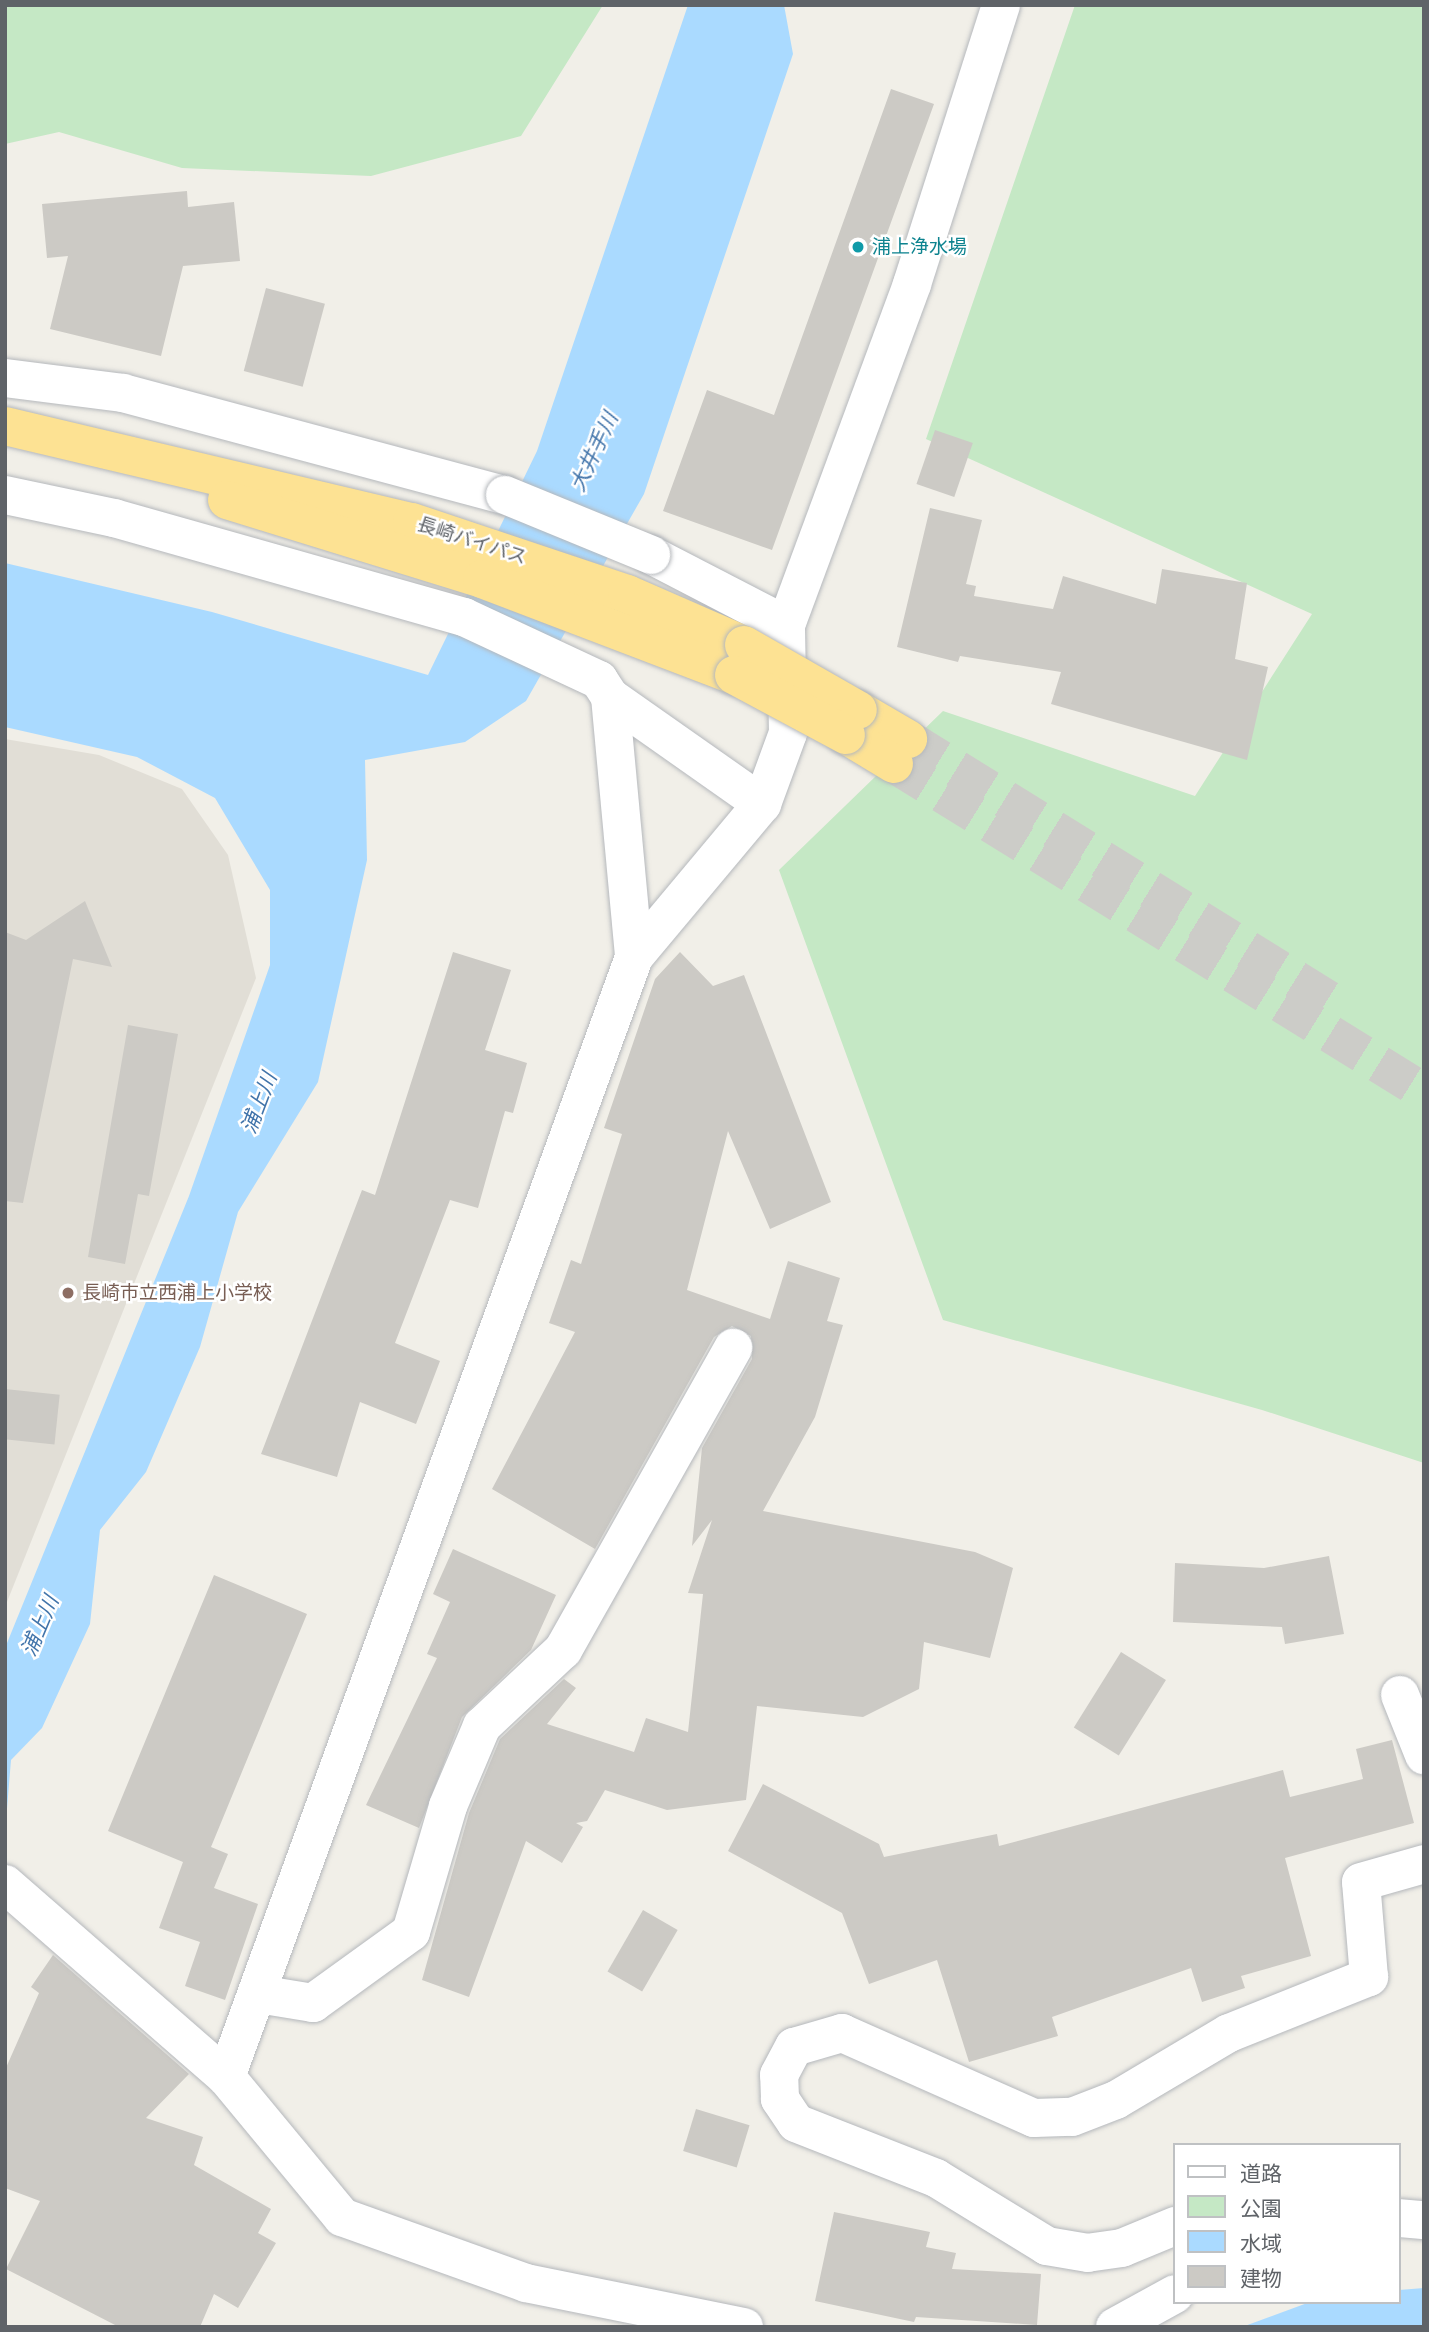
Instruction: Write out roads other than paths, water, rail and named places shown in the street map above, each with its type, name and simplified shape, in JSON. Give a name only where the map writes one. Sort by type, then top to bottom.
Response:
[{"type":"highway","name":"長崎バイパス","points":[[5,426],[300,491],[620,610],[739,660],[901,751]]},
{"type":"highway","name":"長崎バイパス","points":[[5,446],[488,563]]},
{"type":"street","points":[[226,2077],[634,957],[762,804],[788,733],[786,625],[912,284],[1001,5]]},
{"type":"street","points":[[5,378],[123,393],[505,495],[651,555],[786,625]]},
{"type":"street","points":[[5,495],[114,518],[464,617],[604,689],[762,804]]},
{"type":"street","points":[[604,689],[634,957]]},
{"type":"street","points":[[258,1994],[313,2003],[411,1932],[448,1806],[482,1726],[563,1650],[733,1348]]},
{"type":"street","points":[[1400,1695],[1424,1755]]},
{"type":"street","points":[[1174,2226],[1122,2248],[1088,2253],[1046,2246],[936,2178],[796,2123],[780,2099],[779,2074],[794,2047],[842,2033],[1034,2118],[1072,2117],[1116,2100],[1229,2033],[1370,1977],[1361,1882],[1424,1864]]},
{"type":"street","points":[[5,1884],[226,2077],[342,2217],[526,2283],[744,2327]]},
{"type":"street","points":[[1401,2218],[1424,2220]]},
{"type":"street","points":[[1115,2327],[1174,2295]]},
{"type":"water","points":[[688,5],[784,5],[793,54],[644,494],[526,701],[465,742],[365,760],[367,860],[318,1082],[238,1212],[200,1347],[146,1472],[100,1530],[90,1624],[42,1728],[11,1760],[5,1833],[5,1648],[189,1196],[270,965],[270,890],[215,798],[137,757],[5,727],[5,563],[212,612],[428,675],[537,451]]},
{"type":"water","points":[[1424,2288],[1424,2327],[1242,2327],[1305,2304],[1401,2304],[1401,2290]]},
{"type":"tunnel","points":[[908,739],[1332,1002]]},
{"type":"tunnel","points":[[894,764],[1424,1092]]},
{"type":"place","name":"浦上浄水場","points":[[858,247]]},
{"type":"place","name":"長崎市立西浦上小学校","points":[[68,1293]]},
{"type":"water label","name":"大井手川","points":[[594,452]]},
{"type":"water label","name":"浦上川","points":[[259,1103]]},
{"type":"water label","name":"浦上川","points":[[40,1626]]}]
